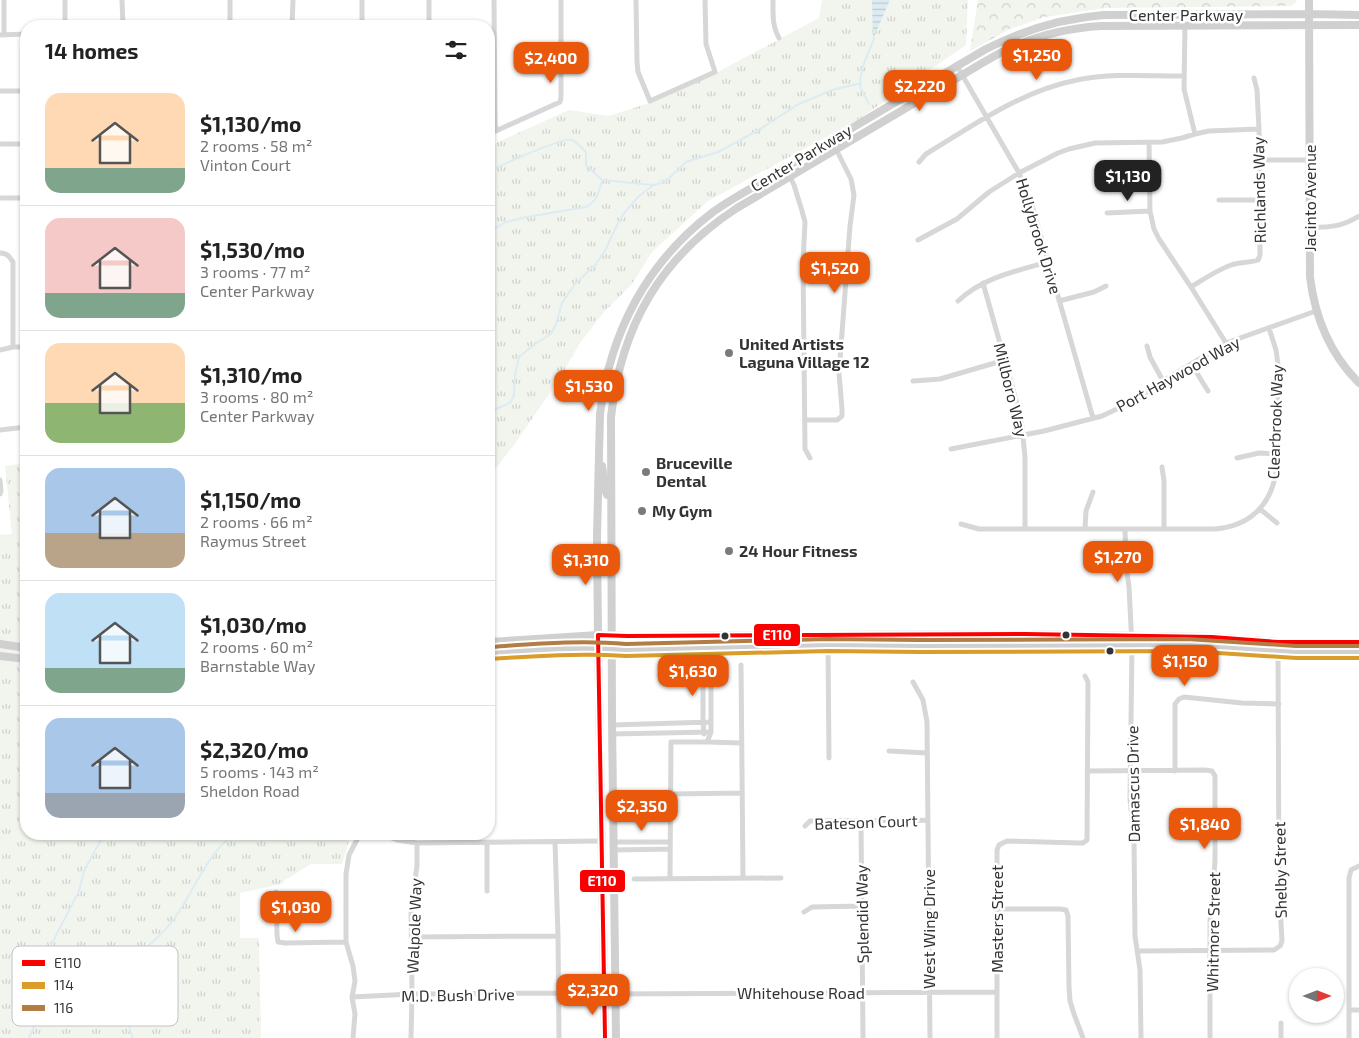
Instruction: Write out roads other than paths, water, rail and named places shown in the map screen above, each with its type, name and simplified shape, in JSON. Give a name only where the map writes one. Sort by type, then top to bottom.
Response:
[{"type":"main road","name":"Jacinto Avenue","points":[[1308,0],[1310,277],[1316,311],[1324,334],[1335,354],[1359,383]]},
{"type":"main road","name":"Center Parkway","points":[[605,1038],[597,536],[600,414],[607,372],[615,344],[638,294],[648,278],[669,252],[696,225],[727,202],[986,49],[1026,31],[1060,21],[1090,16],[1359,15]]},
{"type":"main road","name":"Center Parkway","points":[[616,1038],[611,636],[611,417],[618,374],[626,343],[642,309],[662,277],[696,239],[721,218],[962,75],[1015,46],[1052,33],[1090,27],[1359,25]]},
{"type":"main road","points":[[599,457],[605,491],[610,496]]},
{"type":"main road","points":[[495,642],[598,635],[1025,634],[1212,637],[1278,642],[1359,642]]},
{"type":"main road","points":[[722,647],[734,642],[771,640],[777,636]]},
{"type":"main road","points":[[0,644],[20,647]]},
{"type":"main road","points":[[495,653],[553,648],[626,650],[828,645],[1206,646],[1278,651],[1359,652]]},
{"type":"main road","points":[[0,656],[20,658]]},
{"type":"street","points":[[4,0],[2,34],[20,34]]},
{"type":"street","points":[[65,0],[65,20]]},
{"type":"street","points":[[122,0],[123,20]]},
{"type":"street","points":[[230,0],[230,20]]},
{"type":"street","points":[[292,20],[293,0]]},
{"type":"street","points":[[362,0],[362,20]]},
{"type":"street","points":[[429,0],[429,20]]},
{"type":"street","points":[[494,0],[494,20]]},
{"type":"street","points":[[495,123],[496,131],[560,102],[561,0]]},
{"type":"street","points":[[636,0],[638,72],[650,101],[715,72],[706,44],[705,0]]},
{"type":"street","points":[[773,0],[773,21],[779,38]]},
{"type":"street","points":[[1185,25],[1185,94],[1194,134]]},
{"type":"street","name":"Hollybrook Drive","points":[[957,66],[1019,173],[1031,202],[1093,418]]},
{"type":"street","points":[[919,162],[926,154],[987,117],[1038,92],[1077,80],[1113,76],[1184,76]]},
{"type":"street","name":"Richlands Way","points":[[1191,287],[1226,267],[1258,260],[1260,255],[1259,129],[1257,90],[1254,78]]},
{"type":"street","points":[[0,91],[20,91]]},
{"type":"street","points":[[918,240],[957,219],[989,192],[1019,173],[1058,153],[1081,146],[1107,142],[1171,141],[1209,131],[1259,129]]},
{"type":"street","points":[[1149,142],[1150,211],[1154,229],[1226,343]]},
{"type":"street","points":[[0,144],[20,144]]},
{"type":"street","points":[[805,420],[837,420],[842,416],[839,373],[854,195],[851,179],[836,149]]},
{"type":"street","points":[[1259,160],[1310,160]]},
{"type":"street","points":[[790,177],[804,222],[805,448],[810,458]]},
{"type":"street","points":[[0,198],[20,198]]},
{"type":"street","points":[[1220,200],[1259,200]]},
{"type":"street","points":[[1106,213],[1150,211]]},
{"type":"street","points":[[1310,227],[1339,226],[1359,216]]},
{"type":"street","points":[[0,253],[9,256],[13,262],[13,347]]},
{"type":"street","points":[[958,301],[973,288],[983,283],[1048,262]]},
{"type":"street","name":"Millboro Way","points":[[983,283],[1006,360],[1024,436],[1026,529]]},
{"type":"street","points":[[1059,301],[1094,292],[1106,286]]},
{"type":"street","name":"Port Haywood Way","points":[[951,449],[1024,436],[1109,413],[1134,401],[1226,343],[1316,311]]},
{"type":"street","name":"Clearbrook Way","points":[[961,524],[980,529],[1222,528],[1251,517],[1268,498],[1273,488],[1276,472],[1278,365],[1276,350],[1269,328]]},
{"type":"street","points":[[804,346],[841,346]]},
{"type":"street","points":[[1147,346],[1150,357],[1163,381]]},
{"type":"street","points":[[0,350],[20,347]]},
{"type":"street","points":[[913,381],[940,379],[1006,360]]},
{"type":"street","points":[[1192,365],[1208,390]]},
{"type":"street","points":[[607,372],[618,374]]},
{"type":"street","points":[[605,382],[616,384]]},
{"type":"street","points":[[0,430],[20,428]]},
{"type":"street","points":[[1237,458],[1260,453],[1277,454]]},
{"type":"street","points":[[1162,467],[1164,481],[1164,529]]},
{"type":"street","points":[[0,480],[0,494]]},
{"type":"street","points":[[1085,529],[1086,511],[1093,492]]},
{"type":"street","points":[[1260,509],[1277,523]]},
{"type":"street","name":"Damascus Drive","points":[[1125,529],[1132,646],[1130,799],[1134,839],[1135,936],[1141,987],[1141,1038]]},
{"type":"street","points":[[828,645],[829,758]]},
{"type":"street","points":[[707,647],[711,722],[711,732],[707,742]]},
{"type":"street","points":[[707,647],[703,722],[703,732],[707,742]]},
{"type":"street","name":"Shelby Street","points":[[1138,951],[1274,950],[1280,946],[1282,941],[1279,888],[1278,651]]},
{"type":"street","points":[[741,665],[743,878]]},
{"type":"street","name":"Masters Street","points":[[997,1038],[996,909],[997,855],[999,845],[1007,842],[1082,843],[1087,840],[1088,682],[1085,676]]},
{"type":"street","name":"West Wing Drive","points":[[913,682],[923,700],[927,722],[930,1038]]},
{"type":"street","points":[[1175,771],[1175,704],[1179,699],[1184,697],[1242,703],[1279,704]]},
{"type":"street","points":[[612,729],[711,722]]},
{"type":"street","points":[[612,729],[711,732]]},
{"type":"street","points":[[670,878],[671,742],[741,743]]},
{"type":"street","points":[[889,751],[927,753]]},
{"type":"street","name":"Whitmore Street","points":[[1086,772],[1205,770],[1212,771],[1215,776],[1210,1038]]},
{"type":"street","points":[[671,794],[742,793]]},
{"type":"street","name":"Bateson Court","points":[[805,826],[810,821],[928,820]]},
{"type":"street","name":"Splendid Way","points":[[861,821],[863,1038]]},
{"type":"street","points":[[353,1038],[355,1014],[352,997],[355,981],[346,942],[347,864],[357,840]]},
{"type":"street","points":[[397,840],[417,843],[601,841]]},
{"type":"street","points":[[555,842],[562,994],[559,1038]]},
{"type":"street","points":[[613,846],[670,842]]},
{"type":"street","name":"Walpole Way","points":[[411,1038],[412,908],[416,879],[417,843]]},
{"type":"street","points":[[487,843],[487,891]]},
{"type":"street","points":[[613,846],[670,849]]},
{"type":"street","points":[[1349,1038],[1349,878],[1351,870],[1359,866]]},
{"type":"street","points":[[634,879],[781,878]]},
{"type":"street","points":[[276,892],[278,942],[346,942]]},
{"type":"street","points":[[804,912],[812,907],[862,906]]},
{"type":"street","points":[[996,909],[1066,910],[1068,916],[1070,1001],[1084,1038]]},
{"type":"street","points":[[412,937],[558,936]]},
{"type":"street","name":"Whitehouse Road","points":[[604,994],[997,992]]},
{"type":"street","name":"M.D. Bush Drive","points":[[352,997],[412,994],[562,994],[569,997],[586,997],[589,993],[604,994]]},
{"type":"street","points":[[1349,1010],[1359,1010]]},
{"type":"street","points":[[1280,1023],[1281,1038]]},
{"type":"waterway","points":[[869,104],[860,83],[864,63],[874,38]]},
{"type":"waterway","points":[[495,409],[510,403],[514,395],[515,375],[519,357],[551,334],[562,303],[575,284],[596,264],[606,249],[624,213],[639,196],[654,185],[666,181],[686,162],[718,152],[757,131],[797,105],[832,90],[861,83]]},
{"type":"waterway","points":[[495,168],[557,142],[572,140],[586,152],[586,165],[602,180]]},
{"type":"waterway","points":[[495,228],[506,222],[527,217],[586,207],[595,199],[602,180],[653,185]]},
{"type":"waterway","points":[[51,946],[79,891],[84,871],[101,840]]},
{"type":"waterway","points":[[148,946],[170,924],[215,853],[227,840]]},
{"type":"waterway","points":[[29,1038],[34,1026]]},
{"type":"waterway","points":[[129,1026],[133,1038]]},
{"type":"place","name":"United Artists Laguna Village 12","points":[[729,353]]},
{"type":"place","name":"Bruceville Dental","points":[[646,472]]},
{"type":"place","name":"My Gym","points":[[642,511]]},
{"type":"place","name":"24 Hour Fitness","points":[[729,551]]}]
